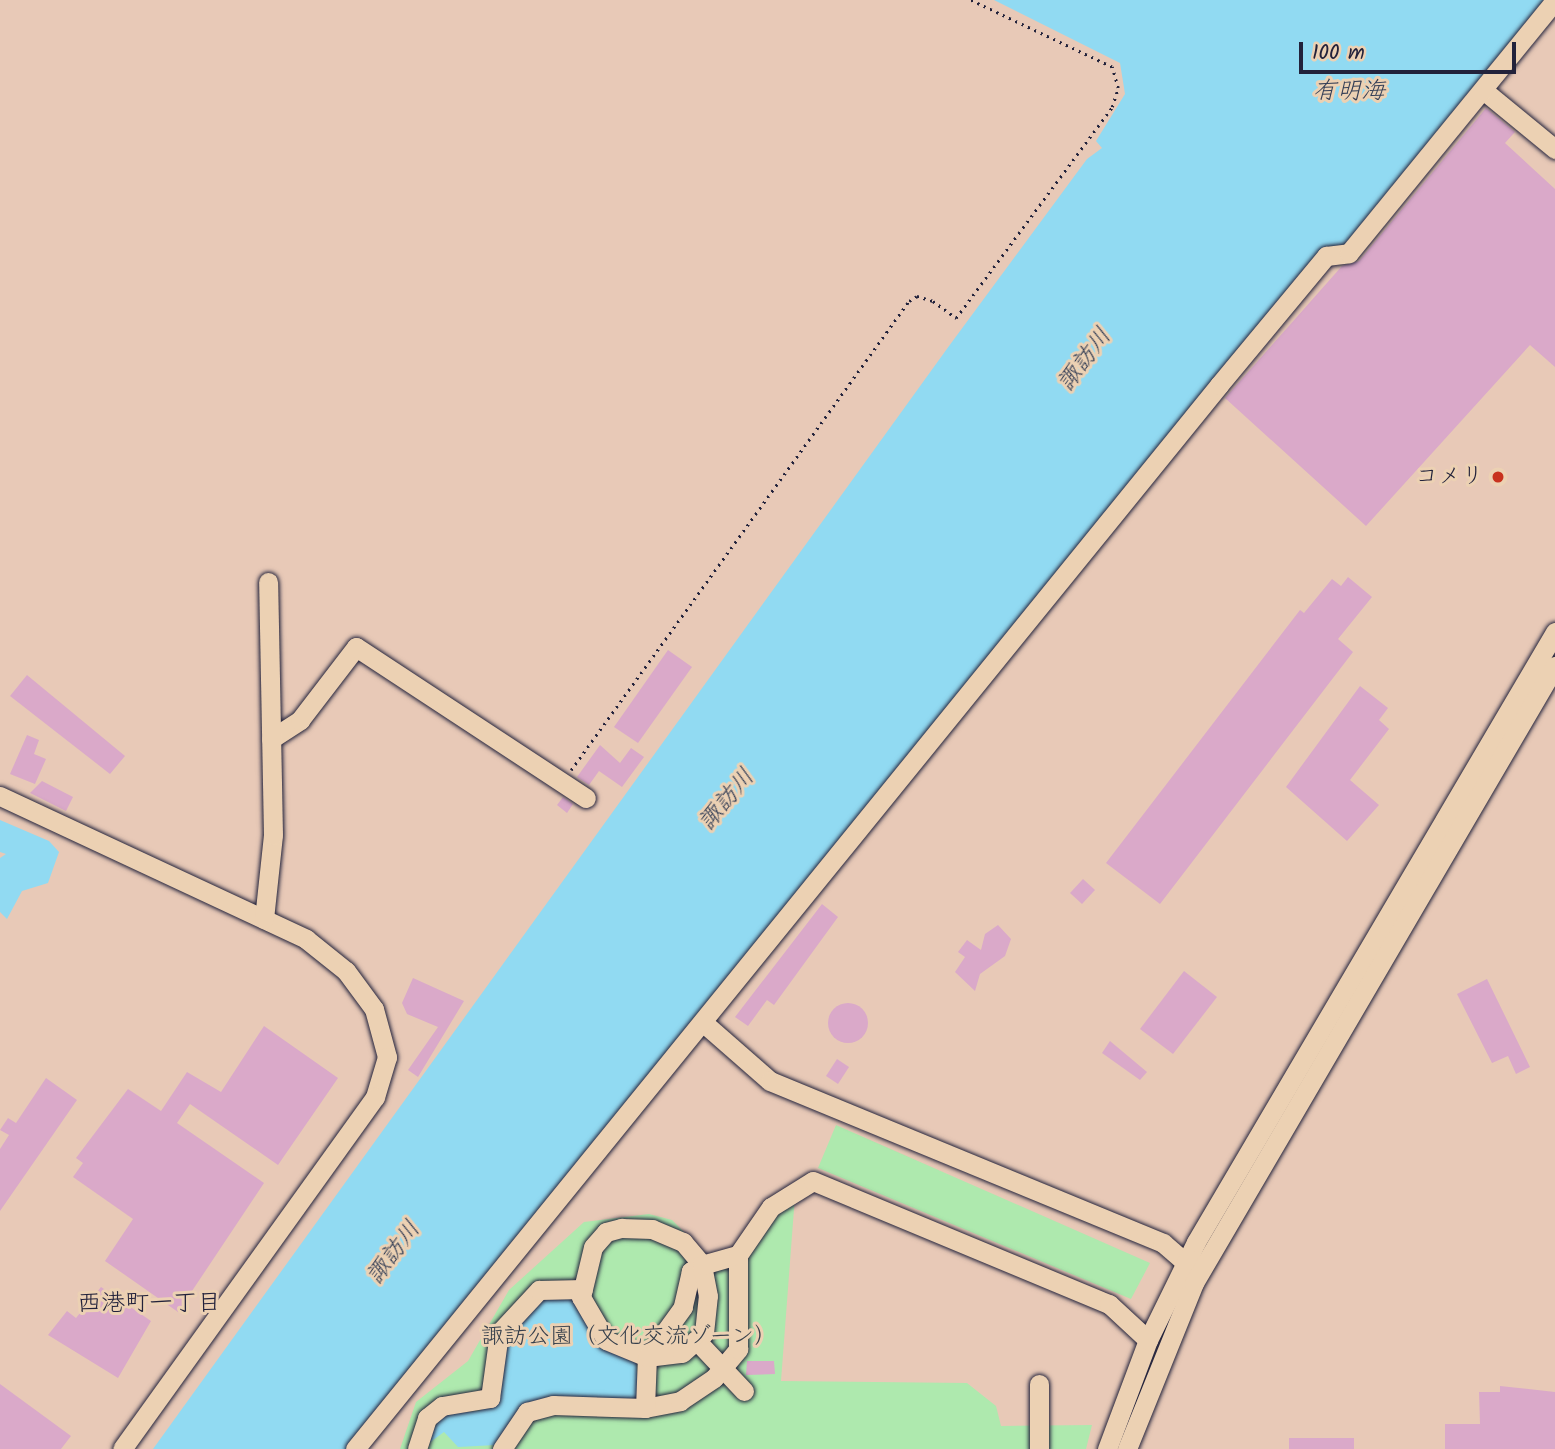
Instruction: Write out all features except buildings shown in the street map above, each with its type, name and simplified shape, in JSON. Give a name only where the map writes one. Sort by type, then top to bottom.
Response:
[{"type":"street","points":[[355,1449],[1228,374],[1326,256],[1349,253],[1555,0]]},
{"type":"street","points":[[1488,94],[1555,149]]},
{"type":"street","points":[[264,919],[273,835],[268,582]]},
{"type":"street","points":[[1107,1449],[1148,1340],[1186,1263],[1555,632]]},
{"type":"street","points":[[271,739],[300,720],[356,647],[586,798]]},
{"type":"street","points":[[1127,1449],[1194,1283],[1555,666]]},
{"type":"street","points":[[0,796],[306,939],[346,971],[374,1009],[387,1057],[375,1097],[122,1449]]},
{"type":"street","points":[[706,1025],[770,1082],[1163,1243],[1186,1263]]},
{"type":"street","points":[[502,1449],[527,1412],[553,1405],[645,1408],[680,1401],[723,1367],[737,1349],[738,1255],[771,1207],[813,1181],[1109,1304],[1148,1340]]},
{"type":"street","points":[[621,1228],[652,1228],[683,1242],[702,1265],[707,1315],[696,1340],[682,1353],[647,1357],[595,1328],[583,1289],[593,1247],[606,1232],[621,1228]]},
{"type":"street","points":[[645,1408],[647,1357],[683,1307],[691,1271],[702,1265],[738,1255]]},
{"type":"street","points":[[417,1449],[427,1418],[442,1406],[490,1398],[499,1333],[539,1290],[583,1289]]},
{"type":"street","points":[[696,1340],[744,1391]]},
{"type":"street","points":[[1038,1384],[1039,1449]]},
{"type":"path","points":[[563,781],[909,301],[917,296],[933,301],[956,318],[1112,107],[1118,88],[1112,67],[970,0]]},
{"type":"green space","points":[[836,1125],[1150,1263],[1131,1299],[818,1168]]},
{"type":"green space","name":"諏訪公園（文化交流ゾーン）","points":[[795,1196],[781,1381],[967,1383],[996,1406],[1001,1426],[1092,1425],[1086,1449],[400,1449],[416,1402],[468,1361],[509,1290],[584,1222],[649,1214],[672,1220],[710,1258],[738,1254]]},
{"type":"water","points":[[994,0],[1544,0],[453,1343],[441,1336],[349,1449],[153,1449],[949,346],[1087,159],[1102,148],[1096,141],[1125,94],[1120,63]]},
{"type":"water","points":[[0,820],[49,841],[59,852],[48,883],[22,891],[7,919],[0,912],[0,858],[6,854],[0,852]]},
{"type":"water","points":[[561,1294],[575,1300],[593,1336],[636,1361],[639,1399],[551,1398],[496,1445],[458,1447],[444,1432],[425,1446],[442,1414],[479,1411],[496,1402],[506,1334],[540,1296]]},
{"type":"place","name":"コメリ","points":[[1498,477]]},
{"type":"district","name":"西港町一丁目","points":[[149,1304]]},
{"type":"water label","name":"有明海","points":[[1349,92]]},
{"type":"water label","name":"諏訪川","points":[[1085,360]]},
{"type":"water label","name":"諏訪川","points":[[727,800]]},
{"type":"water label","name":"諏訪川","points":[[394,1253]]}]
